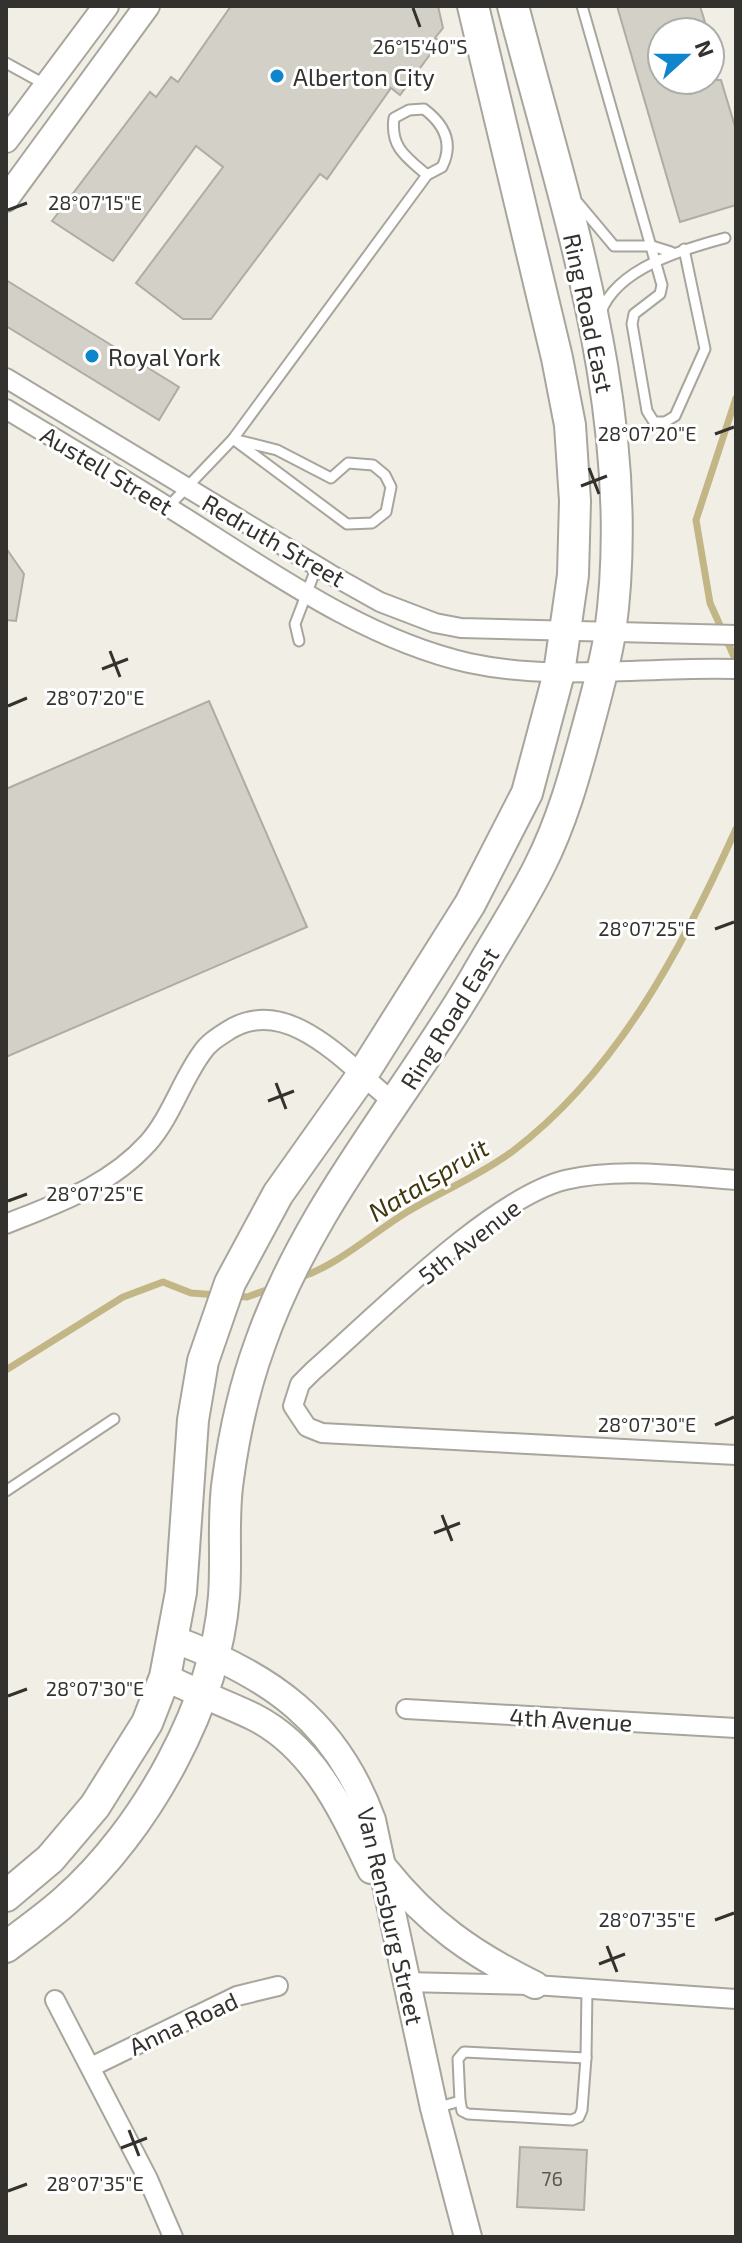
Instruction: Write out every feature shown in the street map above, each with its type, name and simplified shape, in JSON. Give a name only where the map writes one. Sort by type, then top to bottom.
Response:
[{"type":"main road","name":"Ring Road East","points":[[6,1896],[50,1859],[95,1806],[147,1723],[165,1677],[181,1592],[193,1420],[203,1361],[230,1283],[278,1194],[361,1077],[470,904],[527,793],[559,673],[567,634],[575,501],[570,425],[557,358],[473,6]]},
{"type":"main road","name":"Ring Road East","points":[[6,1947],[68,1899],[128,1832],[183,1741],[216,1655],[224,1597],[227,1481],[256,1353],[299,1249],[331,1195],[435,1046],[540,867],[570,793],[602,673],[610,633],[617,514],[614,443],[595,326],[513,6]]},
{"type":"main road","name":"Van Rensburg Street","points":[[173,1639],[216,1655],[280,1692],[318,1724],[342,1755],[359,1785],[372,1820],[405,1982],[447,2105],[468,2237]]},
{"type":"main road","points":[[165,1677],[255,1718],[285,1737],[318,1771],[343,1811],[389,1905]]},
{"type":"main road","points":[[379,1862],[409,1899],[443,1930],[481,1958],[535,1985]]},
{"type":"street","points":[[6,140],[106,6]]},
{"type":"street","points":[[6,199],[147,6]]},
{"type":"street","points":[[42,92],[66,117]]},
{"type":"street","name":"Redruth Street","points":[[6,378],[380,602],[435,623],[481,630],[567,634],[736,635]]},
{"type":"street","name":"Austell Street","points":[[6,409],[305,592],[372,627],[447,657],[513,670],[559,673],[689,667],[736,669]]},
{"type":"street","points":[[6,1224],[91,1190],[139,1151],[165,1118],[210,1042],[236,1026],[257,1019],[280,1020],[328,1046],[395,1103]]},
{"type":"street","name":"5th Avenue","points":[[736,1180],[591,1175],[534,1192],[502,1210],[455,1247],[300,1384],[293,1406],[307,1427],[322,1433],[736,1455]]},
{"type":"street","name":"4th Avenue","points":[[406,1709],[736,1728]]},
{"type":"street","points":[[405,1982],[535,1985],[736,1999]]},
{"type":"street","name":"Anna Road","points":[[91,2067],[237,1996],[278,1986]]},
{"type":"street","points":[[55,2000],[148,2179],[173,2237]]},
{"type":"lane","points":[[582,6],[657,264],[661,292],[634,314],[632,324],[647,411],[654,422],[659,423],[675,416],[705,349],[684,249]]},
{"type":"lane","points":[[6,63],[42,92]]},
{"type":"lane","points":[[168,507],[233,439],[427,175],[442,167],[447,157],[444,130],[424,109],[409,110],[394,118],[392,134],[396,148],[427,175]]},
{"type":"lane","points":[[557,175],[614,246],[652,246],[671,252]]},
{"type":"lane","points":[[595,326],[609,294],[632,276],[657,264],[671,252],[725,238]]},
{"type":"lane","points":[[233,439],[277,450],[331,478],[348,463],[373,465],[385,475],[391,487],[386,512],[372,523],[347,524],[233,439]]},
{"type":"lane","points":[[299,641],[295,624],[317,566]]},
{"type":"lane","points":[[6,1491],[114,1419]]},
{"type":"lane","points":[[586,2058],[464,2052],[458,2059],[447,2105],[468,2114],[572,2120],[582,2110],[586,2058],[587,1989]]},
{"type":"building","points":[[231,6],[438,6],[443,28],[435,38],[440,41],[400,95],[391,88],[327,179],[320,174],[211,319],[183,319],[136,283],[223,167],[196,146],[113,261],[52,221],[150,92],[156,97],[171,77],[178,82]]},
{"type":"building","points":[[617,6],[700,6],[703,16],[646,16],[646,96],[726,96],[736,130],[736,205],[680,222]]},
{"type":"building","name":"Royal York","points":[[6,280],[179,387],[159,420],[6,326]]},
{"type":"building","points":[[6,548],[24,574],[16,621],[6,620]]},
{"type":"building","points":[[209,701],[307,927],[6,1057],[6,789]]},
{"type":"building","points":[[520,2147],[587,2150],[584,2210],[517,2207]]},
{"type":"waterway","name":"Natalspruit","points":[[736,398],[696,520],[710,603],[736,661]]},
{"type":"waterway","name":"Natalspruit","points":[[299,1278],[328,1265],[407,1212],[501,1160],[551,1119],[585,1084],[644,1004],[694,918],[736,829]]},
{"type":"waterway","name":"Natalspruit","points":[[6,1370],[123,1297],[163,1282],[191,1293],[218,1295]]},
{"type":"waterway","name":"Natalspruit","points":[[234,1296],[247,1297],[272,1288]]},
{"type":"place","name":"Alberton City","points":[[277,76]]},
{"type":"place","name":"Royal York","points":[[92,356]]}]
